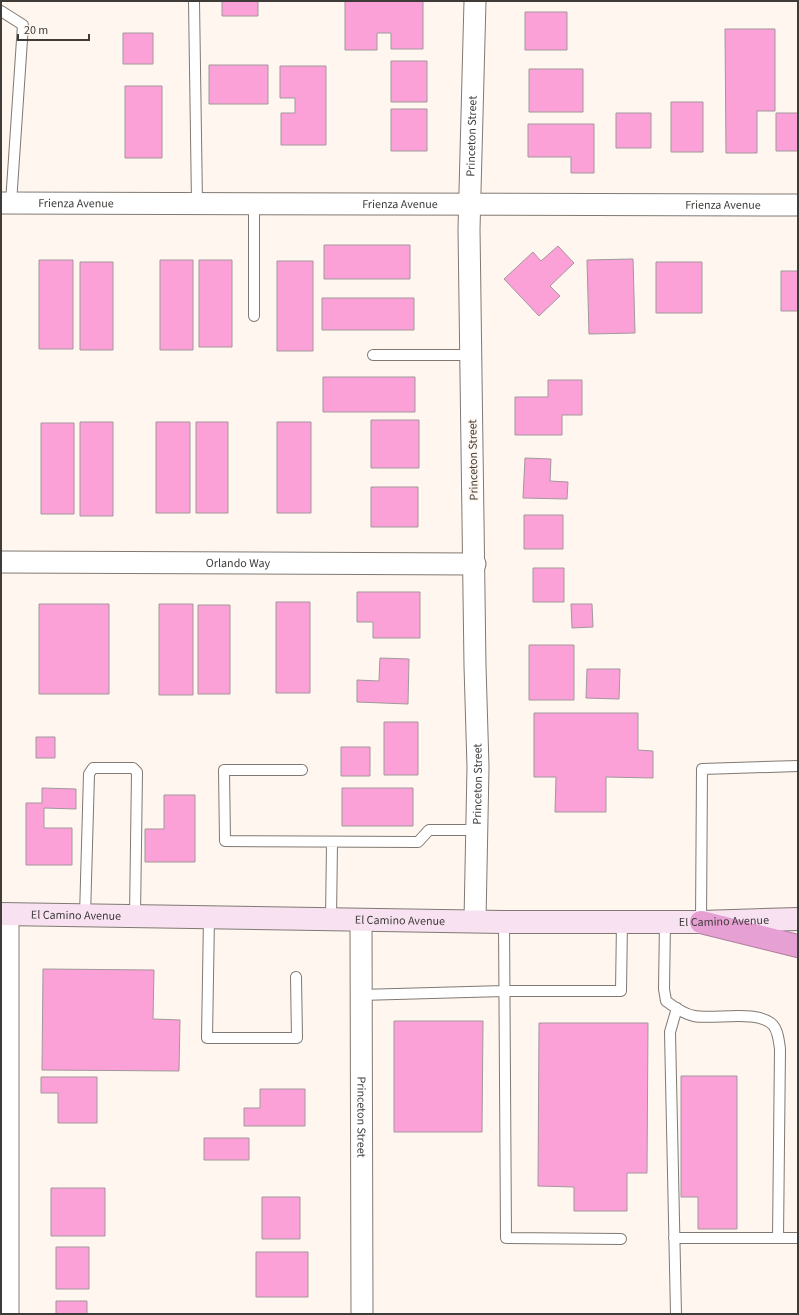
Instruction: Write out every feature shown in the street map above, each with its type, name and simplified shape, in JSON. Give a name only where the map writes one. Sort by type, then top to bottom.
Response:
[{"type":"highway","points":[[701,922],[798,946]]},
{"type":"main road","name":"El Camino Avenue","points":[[5,914],[361,920],[475,920],[504,922],[701,922],[798,919]]},
{"type":"street","name":"Princeton Street","points":[[475,1],[469,229],[475,564],[475,666],[478,767],[475,920]]},
{"type":"street","name":"Frienza Avenue","points":[[6,203],[798,205]]},
{"type":"street","name":"Orlando Way","points":[[1,562],[475,564]]},
{"type":"street","points":[[5,914],[8,1314]]},
{"type":"street","name":"Princeton Street","points":[[361,920],[362,1314]]},
{"type":"lane","points":[[194,1],[197,203]]},
{"type":"lane","points":[[1,11],[23,25],[6,203]]},
{"type":"lane","points":[[254,203],[254,316]]},
{"type":"lane","points":[[373,355],[471,355]]},
{"type":"lane","points":[[701,922],[702,770],[798,766]]},
{"type":"lane","points":[[85,916],[89,774],[93,768],[133,768],[137,772],[135,916]]},
{"type":"lane","points":[[302,770],[224,770],[225,841],[418,842],[429,830],[477,830]]},
{"type":"lane","points":[[331,919],[332,842]]},
{"type":"lane","points":[[209,917],[207,1038],[297,1038],[296,977]]},
{"type":"lane","points":[[504,922],[506,1238],[621,1239]]},
{"type":"lane","points":[[360,995],[504,991],[621,991],[622,922]]},
{"type":"lane","points":[[665,922],[664,989],[666,1001],[676,1008],[694,1016],[761,1018],[773,1025],[778,1035],[780,1049],[778,1238]]},
{"type":"lane","points":[[676,1008],[670,1032],[676,1314]]},
{"type":"lane","points":[[674,1238],[798,1238]]},
{"type":"building","points":[[222,1],[258,1],[258,16],[222,16]]},
{"type":"building","points":[[345,1],[423,1],[423,49],[391,49],[391,33],[377,33],[377,50],[345,50]]},
{"type":"building","points":[[525,12],[567,12],[567,50],[525,50]]},
{"type":"building","points":[[725,29],[775,29],[775,111],[757,111],[757,153],[726,153]]},
{"type":"building","points":[[123,33],[153,33],[153,64],[123,64]]},
{"type":"building","points":[[391,61],[427,61],[427,102],[391,102]]},
{"type":"building","points":[[209,65],[268,65],[268,104],[209,104]]},
{"type":"building","points":[[280,66],[326,66],[326,145],[281,145],[281,113],[295,113],[295,98],[280,98]]},
{"type":"building","points":[[529,69],[583,69],[583,112],[529,112]]},
{"type":"building","points":[[125,86],[162,86],[162,158],[125,158]]},
{"type":"building","points":[[671,102],[703,102],[703,152],[671,152]]},
{"type":"building","points":[[391,109],[427,109],[427,151],[391,151]]},
{"type":"building","points":[[616,113],[651,113],[651,148],[616,148]]},
{"type":"building","points":[[776,113],[798,113],[798,151],[776,151]]},
{"type":"building","points":[[528,124],[594,124],[594,173],[571,173],[571,157],[528,157]]},
{"type":"building","points":[[324,245],[410,245],[410,279],[324,279]]},
{"type":"building","points":[[558,246],[574,263],[550,286],[560,296],[539,316],[504,279],[533,252],[541,261]]},
{"type":"building","points":[[633,259],[635,333],[589,334],[587,260]]},
{"type":"building","points":[[39,260],[73,260],[73,349],[39,349]]},
{"type":"building","points":[[160,260],[193,260],[193,350],[160,350]]},
{"type":"building","points":[[199,260],[232,260],[232,347],[199,347]]},
{"type":"building","points":[[277,261],[313,261],[313,351],[277,351]]},
{"type":"building","points":[[80,262],[113,262],[113,350],[80,350]]},
{"type":"building","points":[[656,262],[702,262],[702,313],[656,313]]},
{"type":"building","points":[[781,271],[798,271],[798,311],[781,311]]},
{"type":"building","points":[[322,298],[414,298],[414,330],[322,330]]},
{"type":"building","points":[[323,377],[415,377],[415,412],[323,412]]},
{"type":"building","points":[[548,380],[582,380],[582,415],[562,415],[562,435],[515,435],[515,397],[548,397]]},
{"type":"building","points":[[371,420],[419,420],[419,468],[371,468]]},
{"type":"building","points":[[80,422],[113,422],[113,516],[80,516]]},
{"type":"building","points":[[156,422],[190,422],[190,513],[156,513]]},
{"type":"building","points":[[196,422],[228,422],[228,513],[196,513]]},
{"type":"building","points":[[277,422],[311,422],[311,513],[277,513]]},
{"type":"building","points":[[41,423],[74,423],[74,514],[41,514]]},
{"type":"building","points":[[525,458],[551,459],[550,481],[568,482],[567,499],[523,498]]},
{"type":"building","points":[[371,487],[418,487],[418,527],[371,527]]},
{"type":"building","points":[[524,515],[563,515],[563,549],[524,549]]},
{"type":"building","points":[[533,568],[564,568],[564,602],[533,602]]},
{"type":"building","points":[[357,592],[420,592],[420,638],[373,638],[373,622],[357,622]]},
{"type":"building","points":[[276,602],[310,602],[310,693],[276,693]]},
{"type":"building","points":[[39,604],[109,604],[109,694],[39,694]]},
{"type":"building","points":[[159,604],[193,604],[193,695],[159,695]]},
{"type":"building","points":[[571,604],[592,604],[593,627],[572,628]]},
{"type":"building","points":[[198,605],[230,605],[230,694],[198,694]]},
{"type":"building","points":[[529,645],[574,645],[574,700],[529,700]]},
{"type":"building","points":[[380,658],[409,659],[408,704],[357,702],[357,680],[379,681]]},
{"type":"building","points":[[587,669],[620,669],[619,699],[586,698]]},
{"type":"building","points":[[534,713],[638,713],[638,750],[653,751],[653,778],[606,777],[606,812],[555,812],[556,777],[534,777]]},
{"type":"building","points":[[384,722],[418,722],[418,775],[384,775]]},
{"type":"building","points":[[36,737],[55,737],[55,758],[36,758]]},
{"type":"building","points":[[341,747],[370,747],[370,776],[341,776]]},
{"type":"building","points":[[42,788],[76,789],[76,809],[44,808],[44,828],[72,828],[72,865],[26,865],[26,803],[42,803]]},
{"type":"building","points":[[342,788],[413,788],[413,826],[342,826]]},
{"type":"building","points":[[164,795],[195,795],[195,862],[145,862],[145,829],[164,829]]},
{"type":"building","points":[[43,969],[154,970],[153,1019],[180,1020],[179,1071],[42,1070]]},
{"type":"building","points":[[394,1021],[483,1021],[482,1132],[394,1132]]},
{"type":"building","points":[[539,1023],[648,1023],[647,1173],[627,1173],[627,1211],[574,1211],[574,1187],[538,1186]]},
{"type":"building","points":[[681,1076],[737,1076],[737,1229],[698,1229],[698,1197],[681,1197]]},
{"type":"building","points":[[41,1077],[97,1077],[97,1123],[58,1123],[58,1093],[41,1093]]},
{"type":"building","points":[[260,1089],[305,1089],[305,1126],[244,1126],[244,1108],[260,1108]]},
{"type":"building","points":[[204,1138],[249,1138],[249,1160],[204,1160]]},
{"type":"building","points":[[51,1188],[105,1188],[105,1236],[51,1236]]},
{"type":"building","points":[[262,1197],[300,1197],[300,1239],[262,1239]]},
{"type":"building","points":[[56,1247],[89,1247],[89,1289],[56,1289]]},
{"type":"building","points":[[256,1252],[308,1252],[308,1297],[256,1297]]},
{"type":"building","points":[[56,1301],[87,1301],[87,1314],[56,1314]]}]
